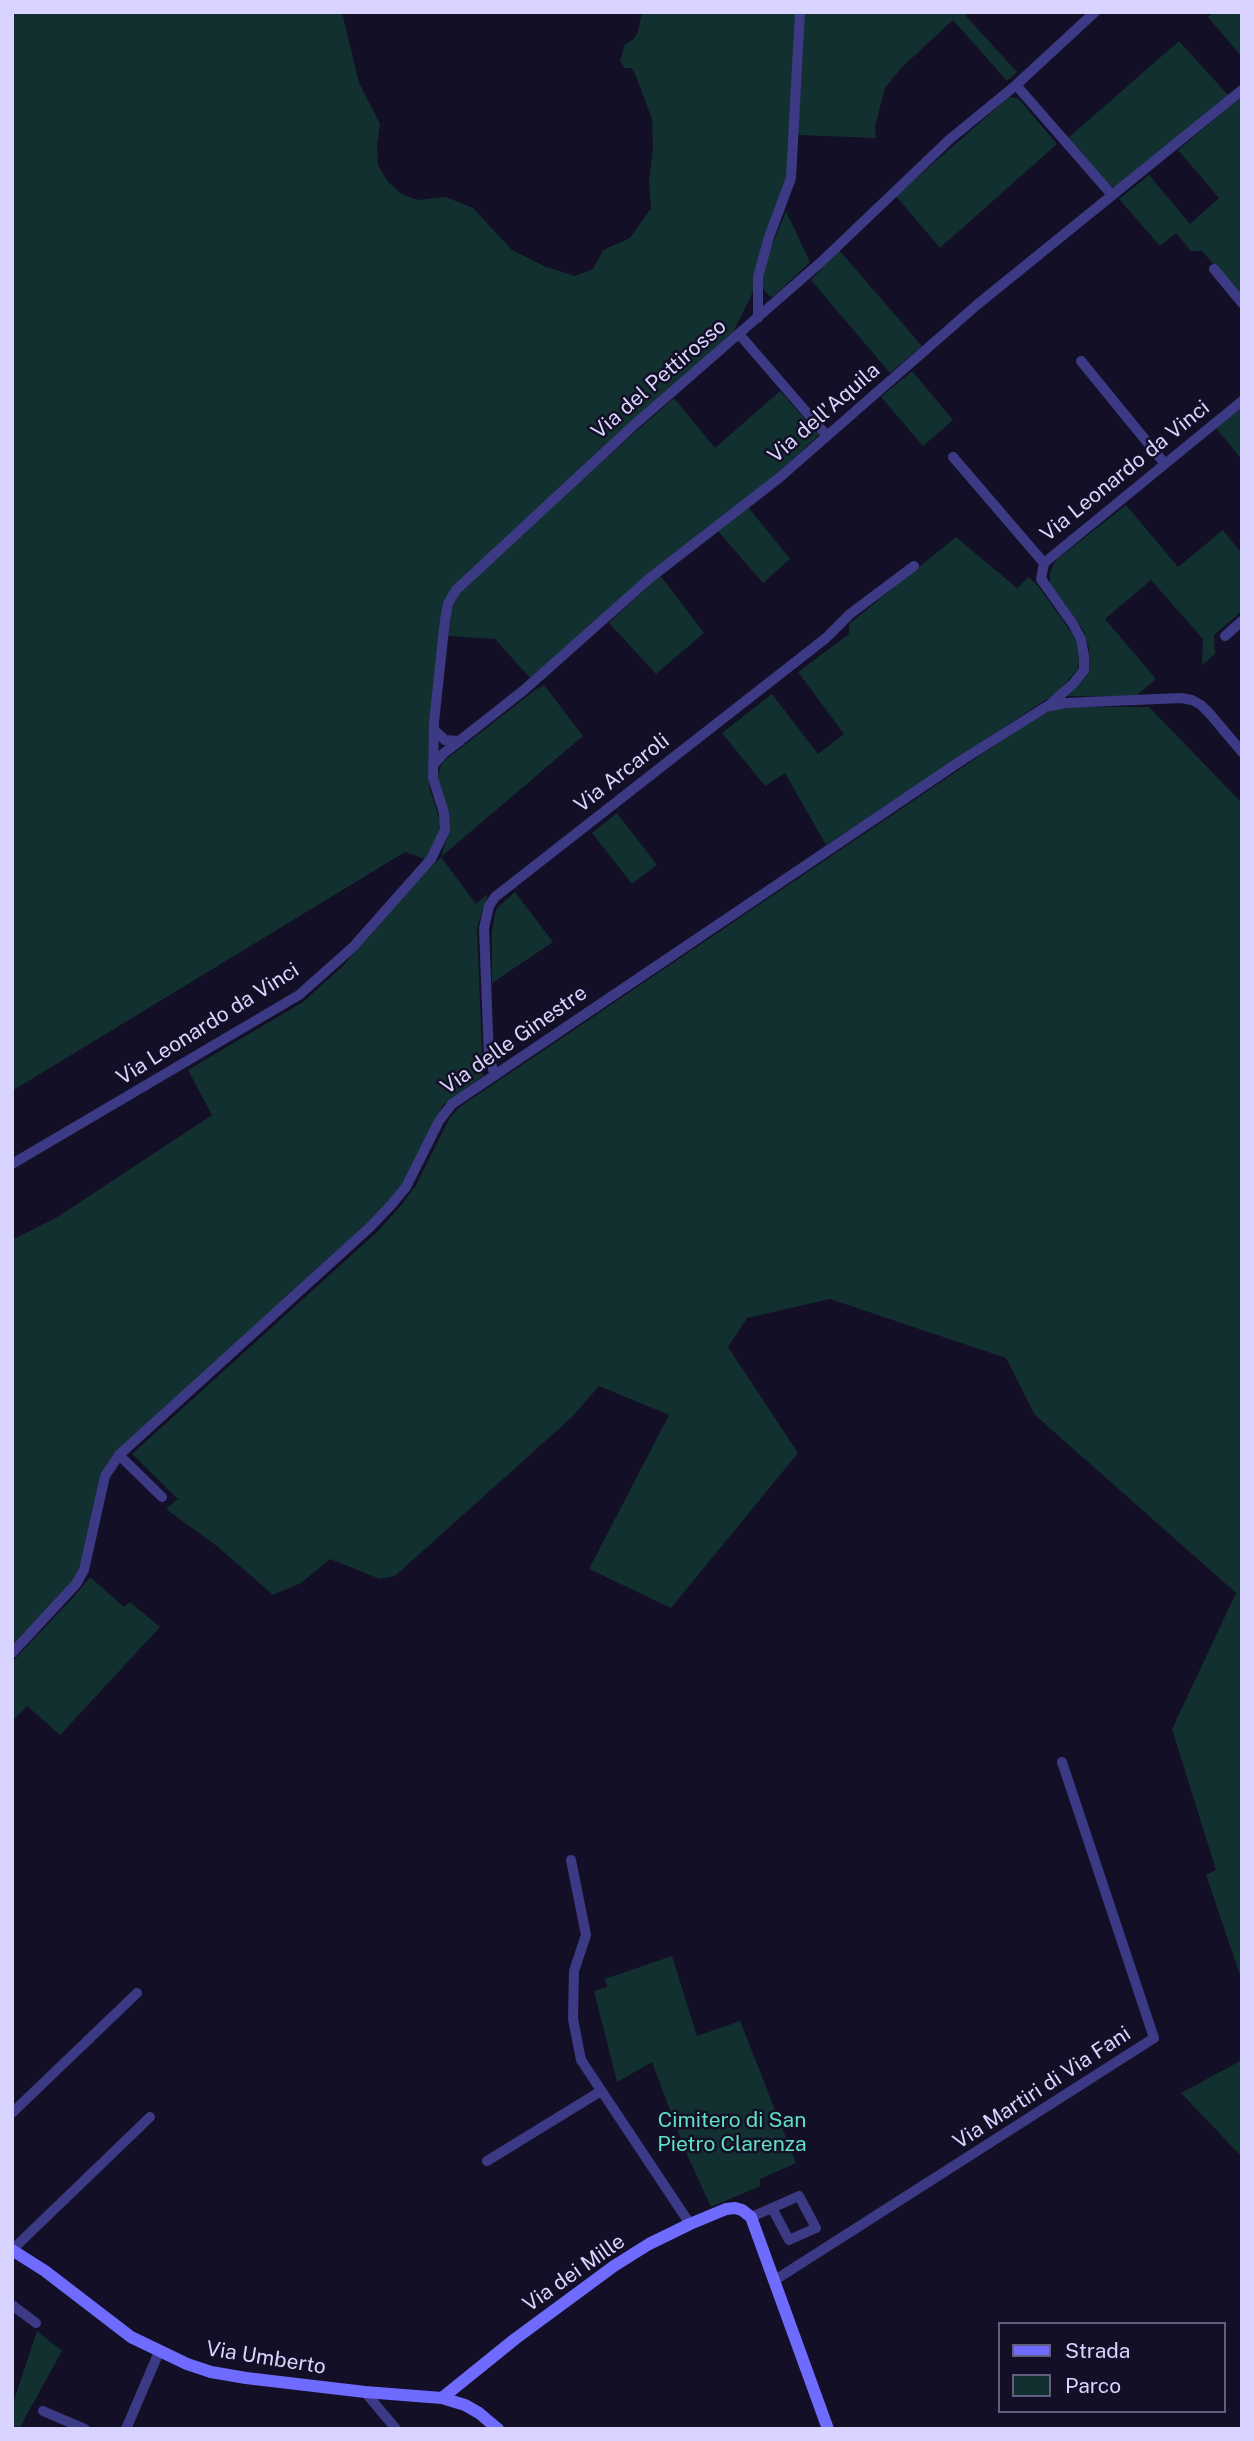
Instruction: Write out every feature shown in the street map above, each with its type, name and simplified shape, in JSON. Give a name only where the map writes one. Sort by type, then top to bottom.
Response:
[{"type":"main road","name":"Via dei Mille","points":[[442,2398],[614,2266],[649,2244],[726,2209],[746,2214]]},
{"type":"main road","points":[[746,2214],[775,2280],[828,2429]]},
{"type":"main road","name":"Via Umberto","points":[[12,2250],[44,2270],[115,2327],[159,2351],[211,2372],[365,2392],[442,2398],[480,2413],[498,2429]]},
{"type":"street","points":[[758,318],[758,277],[769,237],[791,178],[800,12]]},
{"type":"street","name":"Via del Pettirosso","points":[[431,859],[445,830],[444,813],[435,790],[434,730],[445,620],[448,604],[456,590],[635,425],[821,262],[950,139],[1016,85],[1095,12]]},
{"type":"street","points":[[1016,85],[1112,195]]},
{"type":"street","name":"Via dell'Aquila","points":[[433,765],[444,753],[524,690],[650,578],[779,478],[978,304],[1242,90]]},
{"type":"street","points":[[1214,269],[1242,303]]},
{"type":"street","points":[[740,334],[827,436]]},
{"type":"street","points":[[1082,361],[1165,464]]},
{"type":"street","name":"Via Leonardo da Vinci","points":[[1046,707],[1073,684],[1084,670],[1083,649],[1073,624],[1041,579],[1044,562],[1242,401]]},
{"type":"street","points":[[953,457],[1044,562]]},
{"type":"street","name":"Via Arcaroli","points":[[495,1075],[489,1058],[484,928],[489,906],[495,897],[914,566]]},
{"type":"street","points":[[1225,636],[1242,621]]},
{"type":"street","name":"Via delle Ginestre","points":[[12,1653],[76,1584],[84,1570],[105,1476],[119,1455],[369,1228],[406,1187],[444,1112],[951,767],[1046,707],[1065,703],[1181,698],[1201,705],[1242,752]]},
{"type":"street","points":[[434,730],[445,740],[461,741]]},
{"type":"street","name":"Via Leonardo da Vinci","points":[[12,1164],[299,995],[353,947],[431,859]]},
{"type":"street","points":[[119,1455],[162,1497]]},
{"type":"street","name":"Via Martiri di Via Fani","points":[[775,2280],[1154,2038],[1062,1762]]},
{"type":"street","points":[[570,1860],[586,1935],[574,1971],[573,2019],[581,2060],[690,2224]]},
{"type":"street","points":[[12,2113],[137,1993]]},
{"type":"street","points":[[487,2161],[601,2091]]},
{"type":"street","points":[[12,2250],[150,2117]]},
{"type":"street","points":[[746,2214],[772,2208],[799,2196],[816,2228],[789,2240],[772,2208]]},
{"type":"street","points":[[12,2305],[36,2323]]},
{"type":"street","points":[[126,2429],[159,2351]]},
{"type":"street","points":[[365,2392],[396,2429]]},
{"type":"street","points":[[387,2417],[387,2403],[392,2394]]},
{"type":"street","points":[[43,2411],[85,2429]]},
{"type":"green space","points":[[12,12],[342,12],[359,83],[380,124],[378,165],[388,182],[402,194],[417,200],[446,197],[473,208],[512,250],[546,267],[575,276],[593,269],[603,250],[630,238],[651,208],[649,182],[653,148],[652,119],[635,74],[631,68],[624,68],[620,60],[625,44],[633,40],[638,32],[642,12],[797,12],[788,176],[751,296],[733,332],[456,585],[440,635],[428,759],[429,786],[441,824],[439,834],[425,859],[405,852],[12,1091]]},
{"type":"green space","points":[[804,12],[970,12],[966,16],[1017,72],[1007,81],[953,20],[901,68],[885,88],[875,127],[876,138],[798,135]]},
{"type":"green space","points":[[1214,12],[1242,12],[1242,57],[1208,17]]},
{"type":"green space","points":[[1179,41],[1228,95],[1115,188],[1109,185],[1068,138]]},
{"type":"green space","points":[[1242,96],[1242,297],[1202,251],[1191,251],[1176,233],[1160,246],[1119,199],[1149,175],[1190,224],[1219,198],[1178,150]]},
{"type":"green space","points":[[1009,97],[1018,98],[1057,144],[940,248],[896,196]]},
{"type":"green space","points":[[786,211],[810,262],[770,297],[762,282],[766,260]]},
{"type":"green space","points":[[839,250],[922,346],[890,373],[811,280]]},
{"type":"green space","points":[[912,371],[953,420],[923,446],[881,397]]},
{"type":"green space","points":[[780,391],[819,435],[531,679],[495,639],[448,636],[451,611],[460,592],[674,398],[715,448]]},
{"type":"green space","points":[[1242,407],[1242,460],[1216,428]]},
{"type":"green space","points":[[1126,505],[1178,567],[1223,530],[1242,554],[1242,611],[1214,635],[1215,654],[1202,665],[1203,639],[1151,580],[1105,619],[1156,679],[1135,697],[1068,696],[1087,675],[1089,648],[1083,629],[1050,583],[1050,572],[1056,560]]},
{"type":"green space","points":[[748,507],[790,559],[763,583],[717,530]]},
{"type":"green space","points":[[956,537],[1017,588],[1029,577],[1039,587],[1076,639],[1078,669],[1059,691],[826,845],[785,773],[765,786],[722,733],[772,694],[818,754],[844,734],[798,672],[849,634],[849,624]]},
{"type":"green space","points":[[660,575],[704,633],[656,674],[609,623]]},
{"type":"green space","points":[[544,685],[583,736],[441,857],[450,828],[437,784],[440,767],[444,761]]},
{"type":"green space","points":[[1065,707],[1149,707],[1242,803],[1242,1981],[1206,1875],[1216,1870],[1172,1729],[1236,1593],[1035,1415],[1006,1358],[830,1299],[747,1318],[728,1347],[798,1453],[671,1608],[589,1569],[669,1415],[599,1386],[572,1417],[395,1576],[380,1579],[330,1559],[301,1583],[273,1595],[218,1547],[166,1509],[178,1499],[132,1454],[377,1232],[416,1185],[450,1117],[461,1106],[1043,713]]},
{"type":"green space","points":[[617,813],[657,865],[632,884],[592,833]]},
{"type":"green space","points":[[441,857],[476,904],[488,894],[477,928],[483,1076],[443,1105],[403,1185],[365,1225],[113,1455],[100,1475],[80,1569],[73,1581],[12,1645],[12,1240],[59,1216],[212,1115],[188,1070],[303,1002],[342,967]]},
{"type":"green space","points":[[515,892],[553,942],[492,983],[492,932],[495,913]]},
{"type":"green space","points":[[90,1577],[124,1607],[130,1602],[160,1627],[60,1735],[27,1706],[12,1721],[12,1662]]},
{"type":"green space","name":"Cimitero di San Pietro Clarenza","points":[[672,1956],[697,2036],[740,2021],[796,2163],[760,2179],[760,2186],[711,2207],[685,2150],[652,2062],[617,2082],[594,1991],[607,1987],[605,1979]]},
{"type":"green space","points":[[1242,2060],[1242,2157],[1181,2093]]},
{"type":"green space","points":[[37,2331],[62,2351],[19,2429],[12,2429],[12,2406]]}]
